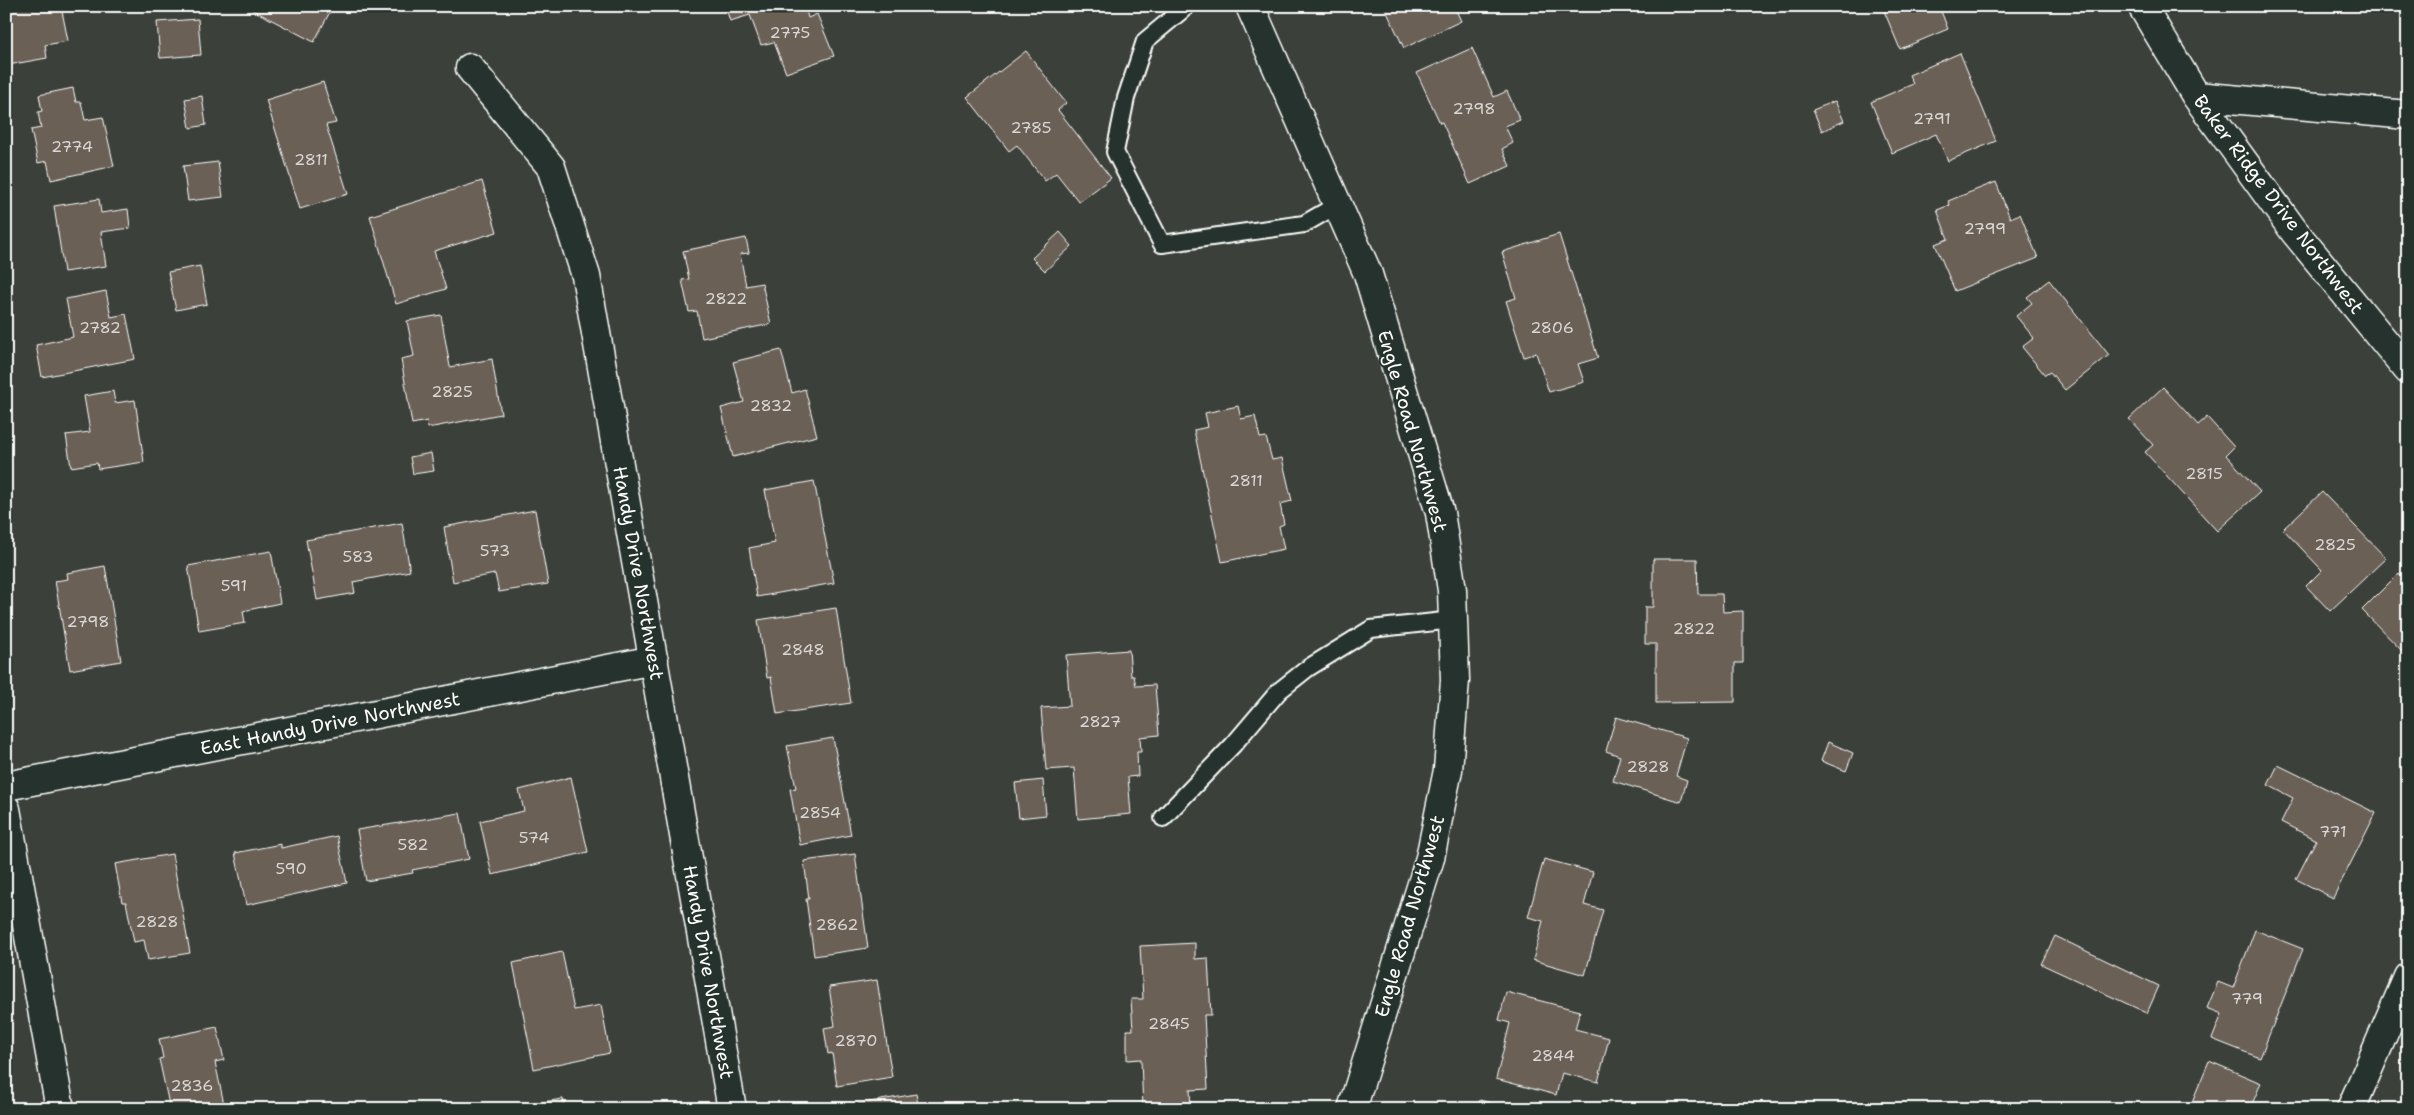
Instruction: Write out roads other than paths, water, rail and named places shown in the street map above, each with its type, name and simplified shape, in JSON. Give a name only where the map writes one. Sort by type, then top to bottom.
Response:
[{"type":"street","name":"Engle Road Northwest","points":[[1250,6],[1368,274],[1440,513],[1452,590],[1455,680],[1448,770],[1430,858],[1352,1109]]},
{"type":"street","name":"Baker Ridge Drive Northwest","points":[[2142,6],[2196,96],[2294,231],[2408,370]]},
{"type":"street","name":"Handy Drive Northwest","points":[[470,68],[551,167],[586,276],[732,1109]]},
{"type":"street","points":[[2196,96],[2408,115]]},
{"type":"street","name":"East Handy Drive Northwest","points":[[6,786],[654,660]]},
{"type":"street","points":[[6,809],[60,1109]]},
{"type":"street","points":[[2352,1109],[2408,977]]},
{"type":"lane","points":[[1187,6],[1145,41],[1126,98],[1115,152],[1162,244],[1304,224],[1337,205]]},
{"type":"lane","points":[[1163,818],[1233,745],[1279,691],[1308,668],[1371,629],[1453,620]]}]
